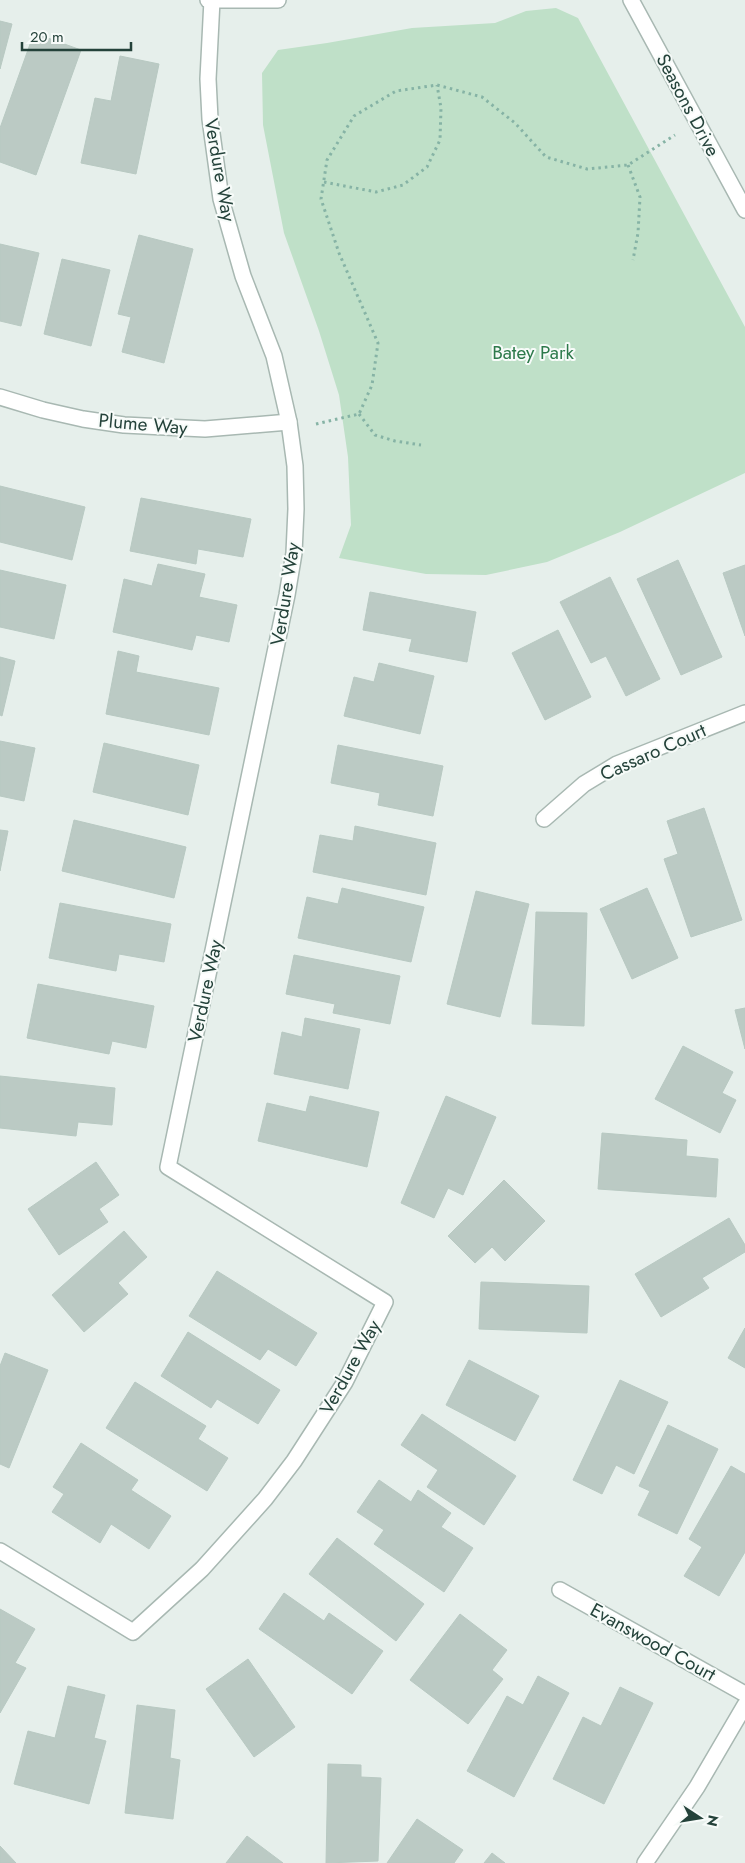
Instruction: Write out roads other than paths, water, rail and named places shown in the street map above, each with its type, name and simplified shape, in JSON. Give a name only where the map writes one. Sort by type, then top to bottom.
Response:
[{"type":"street","points":[[208,0],[278,0]]},
{"type":"street","name":"Verdure Way","points":[[0,1551],[133,1632],[202,1569],[265,1499],[294,1461],[345,1382],[385,1302],[168,1167],[287,595],[294,553],[296,509],[295,466],[290,426],[274,356],[244,276],[221,199],[210,119],[208,79],[212,0]]},
{"type":"street","name":"Seasons Drive","points":[[631,0],[745,210]]},
{"type":"street","name":"Plume Way","points":[[0,397],[43,410],[83,419],[124,425],[205,429],[290,426]]},
{"type":"street","name":"Cassaro Court","points":[[544,819],[584,784],[616,764],[745,713]]},
{"type":"street","name":"Evanswood Court","points":[[560,1590],[745,1694]]},
{"type":"street","points":[[645,1863],[697,1787],[745,1705]]},
{"type":"park label","name":"Batey Park","points":[[533,352]]}]
